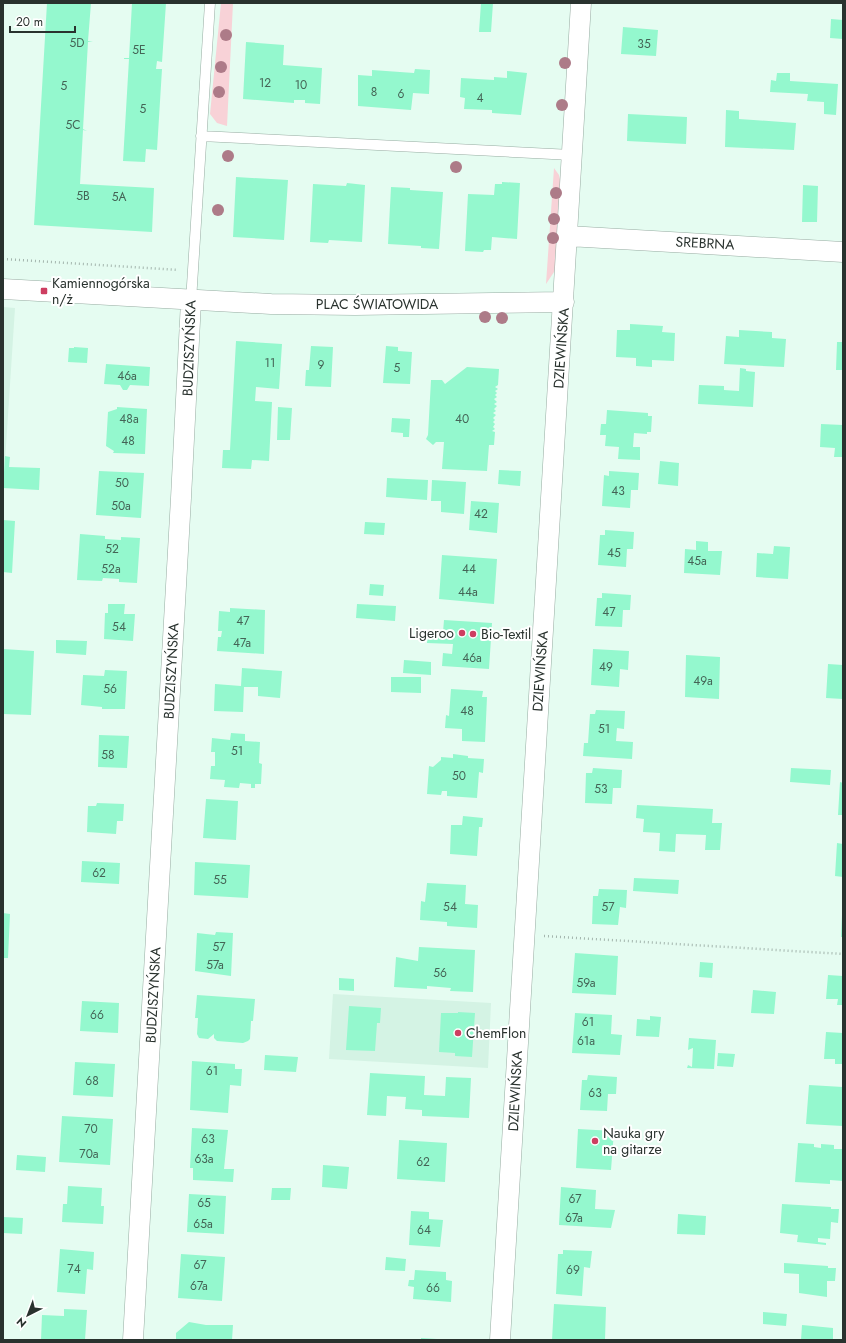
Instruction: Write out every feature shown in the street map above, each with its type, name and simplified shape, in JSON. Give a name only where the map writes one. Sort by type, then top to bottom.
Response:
[{"type":"street","name":"DZIEWIŃSKA","points":[[500,1340],[581,3]]},
{"type":"street","name":"SREBRNA","points":[[568,236],[843,252]]},
{"type":"street","name":"PLAC ŚWIATOWIDA","points":[[3,289],[191,301],[355,305],[564,302]]},
{"type":"street","name":"BUDZISZYŃSKA","points":[[133,1340],[191,301]]},
{"type":"lane","name":"BUDZISZYŃSKA","points":[[191,301],[210,3]]},
{"type":"lane","points":[[201,136],[572,155]]},
{"type":"path","points":[[3,259],[192,270]]},
{"type":"path","points":[[524,935],[843,954]]},
{"type":"shaded area","points":[[221,3],[233,3],[227,126],[217,123],[210,114]]},
{"type":"shaded area","points":[[554,168],[559,175],[561,184],[556,269],[546,284]]},
{"type":"shaded area","points":[[3,307],[15,308],[3,492]]},
{"type":"shaded area","points":[[333,994],[491,1003],[488,1068],[329,1059]]},
{"type":"building","points":[[47,3],[91,3],[88,41],[93,42],[88,42],[83,129],[87,131],[83,130],[80,184],[154,188],[152,232],[34,225]]},
{"type":"building","points":[[132,3],[166,3],[162,62],[157,61],[156,69],[162,69],[157,150],[146,149],[145,162],[123,161],[129,59],[124,58],[129,58]]},
{"type":"building","points":[[481,3],[493,3],[491,32],[479,32]]},
{"type":"building","points":[[831,19],[843,20],[843,39],[830,38]]},
{"type":"building","points":[[623,27],[658,30],[656,56],[621,54]]},
{"type":"building","points":[[246,42],[284,45],[283,65],[322,68],[320,104],[305,103],[305,100],[294,100],[294,103],[243,99]]},
{"type":"building","points":[[415,69],[430,70],[429,94],[413,93],[411,110],[358,106],[358,75],[372,76],[372,70],[414,73]]},
{"type":"building","points":[[507,71],[527,73],[521,115],[492,113],[492,110],[464,109],[465,98],[460,97],[461,78],[494,80],[494,77],[507,78]]},
{"type":"building","points":[[777,73],[790,73],[790,81],[838,84],[836,115],[824,114],[824,102],[807,101],[808,94],[770,92],[771,80],[776,81]]},
{"type":"building","points":[[726,110],[739,111],[739,119],[796,123],[794,150],[725,147]]},
{"type":"building","points":[[628,114],[687,117],[686,144],[627,141]]},
{"type":"building","points":[[236,177],[288,180],[284,240],[233,237]]},
{"type":"building","points":[[502,182],[520,183],[517,239],[492,237],[491,250],[484,250],[483,252],[465,251],[468,194],[494,195],[495,184],[502,184]]},
{"type":"building","points":[[347,183],[365,185],[362,242],[329,240],[328,243],[310,242],[313,184],[346,186]]},
{"type":"building","points":[[803,185],[818,186],[817,222],[802,222]]},
{"type":"building","points":[[391,187],[443,192],[439,249],[421,248],[421,246],[388,244]]},
{"type":"building","points":[[630,324],[663,326],[662,332],[675,333],[674,361],[652,360],[652,367],[636,366],[636,358],[616,357],[617,330],[630,330]]},
{"type":"building","points":[[739,330],[772,332],[772,338],[786,339],[784,367],[724,364],[726,336],[739,337]]},
{"type":"building","points":[[236,341],[282,344],[279,389],[256,387],[255,401],[272,402],[269,461],[252,460],[251,469],[222,468],[223,450],[230,450]]},
{"type":"building","points":[[837,342],[843,342],[843,370],[836,370]]},
{"type":"building","points":[[311,346],[333,347],[331,387],[305,386],[306,370],[309,370]]},
{"type":"building","points":[[386,346],[398,347],[398,351],[412,352],[410,384],[383,383]]},
{"type":"building","points":[[69,348],[88,348],[87,363],[68,362]]},
{"type":"building","points":[[106,364],[150,367],[149,386],[130,385],[127,390],[123,390],[120,385],[104,384]]},
{"type":"building","points":[[467,367],[499,369],[498,385],[495,387],[498,389],[495,391],[497,393],[495,395],[497,397],[494,399],[497,402],[494,404],[497,406],[494,409],[496,411],[493,413],[496,415],[493,418],[495,420],[493,422],[495,424],[493,427],[495,429],[492,431],[495,432],[494,445],[489,445],[487,471],[442,469],[444,442],[436,442],[433,445],[426,439],[428,435],[431,380],[442,380],[445,384]]},
{"type":"building","points":[[740,368],[746,369],[746,371],[755,372],[753,407],[698,404],[699,385],[724,386],[724,390],[739,391]]},
{"type":"building","points":[[117,407],[147,409],[145,454],[113,453],[114,451],[106,446],[108,412],[117,409]]},
{"type":"building","points":[[278,407],[292,408],[290,440],[277,440]]},
{"type":"building","points":[[607,410],[648,413],[648,416],[652,416],[651,432],[647,432],[647,434],[634,433],[633,447],[640,447],[640,460],[618,459],[619,447],[605,446],[606,435],[600,435],[601,424],[606,424]]},
{"type":"building","points":[[392,418],[410,419],[409,437],[403,437],[403,433],[391,432]]},
{"type":"building","points":[[821,424],[843,425],[843,457],[834,457],[835,448],[820,447]]},
{"type":"building","points":[[5,456],[10,457],[9,467],[40,468],[39,490],[3,488]]},
{"type":"building","points":[[660,461],[679,463],[678,486],[658,484]]},
{"type":"building","points":[[499,470],[521,471],[520,486],[498,484]]},
{"type":"building","points":[[99,471],[144,473],[141,518],[96,515]]},
{"type":"building","points":[[609,471],[639,473],[638,490],[631,490],[630,508],[602,506],[604,475],[609,476]]},
{"type":"building","points":[[387,478],[428,480],[427,500],[386,497]]},
{"type":"building","points":[[432,480],[466,482],[464,514],[441,512],[441,501],[431,501]]},
{"type":"building","points":[[471,501],[499,503],[497,533],[469,530]]},
{"type":"building","points":[[3,520],[15,521],[12,573],[3,572]]},
{"type":"building","points":[[365,522],[385,523],[384,535],[364,534]]},
{"type":"building","points":[[605,530],[634,532],[633,549],[627,549],[626,567],[598,565],[600,535],[605,535]]},
{"type":"building","points":[[80,534],[105,536],[105,539],[121,540],[121,537],[140,538],[137,583],[119,582],[119,579],[103,578],[102,581],[77,580]]},
{"type":"building","points":[[696,541],[708,542],[708,551],[722,551],[720,575],[684,573],[685,549],[696,550]]},
{"type":"building","points":[[774,546],[790,547],[788,579],[756,577],[757,553],[773,554]]},
{"type":"building","points":[[442,555],[497,559],[494,604],[439,599]]},
{"type":"building","points":[[370,584],[384,585],[383,596],[369,595]]},
{"type":"building","points":[[602,593],[631,595],[630,610],[623,610],[622,627],[595,626],[597,598],[602,598]]},
{"type":"building","points":[[108,604],[125,604],[124,614],[135,614],[133,641],[104,639],[105,613],[108,613]]},
{"type":"building","points":[[357,604],[396,606],[395,621],[356,618]]},
{"type":"building","points":[[230,608],[265,610],[264,654],[217,651],[218,637],[221,637],[222,631],[218,631],[219,611],[230,612]]},
{"type":"building","points":[[444,620],[492,623],[489,669],[442,666],[443,653],[452,654],[453,644],[427,643],[428,631],[443,632]]},
{"type":"building","points":[[56,640],[87,641],[86,655],[56,653]]},
{"type":"building","points":[[3,649],[34,651],[31,715],[3,714]]},
{"type":"building","points":[[593,649],[629,651],[628,670],[620,669],[619,687],[591,685]]},
{"type":"building","points":[[686,655],[720,657],[719,699],[685,697]]},
{"type":"building","points":[[404,660],[431,662],[431,675],[403,673]]},
{"type":"building","points":[[828,664],[843,665],[843,699],[826,698]]},
{"type":"building","points":[[242,668],[282,671],[280,698],[258,696],[258,687],[244,687],[243,712],[214,711],[215,684],[241,686]]},
{"type":"building","points":[[105,670],[127,671],[125,709],[102,709],[102,707],[81,705],[83,675],[104,676]]},
{"type":"building","points":[[391,677],[421,677],[421,693],[391,692]]},
{"type":"building","points":[[451,689],[483,691],[482,697],[487,697],[485,742],[462,741],[462,729],[445,728],[446,715],[449,716]]},
{"type":"building","points":[[596,710],[625,711],[624,729],[617,728],[616,741],[633,742],[632,759],[583,756],[584,743],[588,743],[590,714],[595,714]]},
{"type":"building","points":[[231,733],[245,734],[245,741],[260,742],[259,763],[262,764],[261,784],[255,784],[255,788],[251,788],[251,784],[240,783],[239,788],[224,787],[225,780],[210,779],[211,766],[215,766],[215,752],[211,752],[212,738],[230,740]]},
{"type":"building","points":[[99,735],[129,736],[127,768],[98,767]]},
{"type":"building","points":[[453,754],[468,756],[468,758],[484,759],[483,773],[479,772],[477,798],[447,796],[447,791],[442,791],[441,795],[427,794],[429,766],[433,767],[441,760],[441,757],[453,758]]},
{"type":"building","points":[[593,768],[622,770],[621,788],[613,788],[612,804],[585,803],[586,773],[592,773]]},
{"type":"building","points":[[791,768],[831,770],[830,785],[790,782]]},
{"type":"building","points":[[840,782],[843,783],[843,815],[838,815]]},
{"type":"building","points":[[206,799],[238,801],[236,840],[203,838]]},
{"type":"building","points":[[97,803],[124,804],[123,821],[117,821],[116,834],[87,832],[88,806],[96,806]]},
{"type":"building","points":[[637,805],[713,809],[712,823],[722,823],[720,850],[705,850],[706,835],[676,834],[675,852],[659,851],[660,833],[643,832],[644,819],[636,818]]},
{"type":"building","points":[[463,816],[483,818],[482,827],[479,827],[477,856],[450,854],[451,825],[462,825]]},
{"type":"building","points":[[837,843],[843,844],[843,877],[835,876]]},
{"type":"building","points":[[82,861],[120,863],[119,884],[81,882]]},
{"type":"building","points":[[195,862],[250,865],[248,898],[194,895]]},
{"type":"building","points":[[634,878],[679,880],[678,894],[633,891]]},
{"type":"building","points":[[427,883],[466,885],[465,904],[478,905],[477,928],[447,926],[447,922],[420,920],[421,901],[425,902]]},
{"type":"building","points":[[599,889],[627,890],[626,908],[620,907],[618,925],[592,924],[593,896],[598,896]]},
{"type":"building","points":[[3,913],[10,914],[8,958],[3,958]]},
{"type":"building","points":[[842,915],[843,937],[841,937]]},
{"type":"building","points":[[216,932],[233,933],[231,976],[195,971],[197,933],[215,935]]},
{"type":"building","points":[[419,947],[475,950],[473,992],[450,991],[451,988],[427,986],[427,989],[394,987],[396,957],[418,961]]},
{"type":"building","points":[[575,953],[618,956],[616,995],[572,993]]},
{"type":"building","points":[[700,962],[713,963],[712,978],[699,977]]},
{"type":"building","points":[[828,975],[843,976],[843,1005],[837,1005],[838,999],[826,999]]},
{"type":"building","points":[[339,978],[354,979],[354,991],[339,990]]},
{"type":"building","points":[[753,990],[776,992],[774,1014],[751,1013]]},
{"type":"building","points":[[197,995],[255,999],[253,1021],[251,1021],[250,1039],[243,1043],[217,1041],[214,1038],[214,1034],[208,1039],[199,1038],[197,1034],[198,1018],[195,1018]]},
{"type":"building","points":[[82,1001],[119,1003],[118,1033],[80,1031]]},
{"type":"building","points":[[349,1006],[381,1008],[380,1023],[377,1023],[375,1051],[346,1050]]},
{"type":"building","points":[[441,1013],[475,1013],[472,1057],[455,1056],[455,1053],[439,1052]]},
{"type":"building","points":[[575,1013],[612,1015],[611,1034],[622,1035],[620,1055],[572,1053]]},
{"type":"building","points":[[650,1016],[661,1017],[659,1037],[636,1036],[637,1019],[650,1020]]},
{"type":"building","points":[[826,1032],[843,1033],[843,1064],[835,1064],[835,1059],[824,1059]]},
{"type":"building","points":[[689,1038],[716,1040],[714,1069],[687,1068],[688,1065],[692,1067],[693,1048],[688,1050]]},
{"type":"building","points":[[718,1053],[735,1054],[733,1067],[717,1066]]},
{"type":"building","points":[[265,1055],[298,1057],[296,1072],[264,1070]]},
{"type":"building","points":[[192,1061],[235,1064],[235,1069],[242,1069],[241,1086],[230,1085],[228,1113],[190,1110]]},
{"type":"building","points":[[75,1062],[115,1064],[113,1097],[73,1095]]},
{"type":"building","points":[[370,1073],[425,1076],[424,1095],[445,1096],[446,1077],[471,1078],[469,1118],[422,1116],[422,1110],[405,1109],[406,1097],[387,1096],[386,1116],[367,1115]]},
{"type":"building","points":[[588,1075],[617,1077],[616,1094],[608,1094],[607,1111],[580,1110],[582,1080],[587,1080]]},
{"type":"building","points":[[809,1085],[843,1087],[843,1126],[806,1124]]},
{"type":"building","points":[[62,1116],[113,1119],[110,1165],[59,1162]]},
{"type":"building","points":[[192,1128],[228,1130],[224,1169],[234,1169],[233,1182],[193,1180],[193,1168],[190,1168]]},
{"type":"building","points":[[578,1129],[614,1131],[611,1170],[576,1168]]},
{"type":"building","points":[[399,1140],[447,1143],[445,1182],[397,1179]]},
{"type":"building","points":[[798,1143],[814,1144],[814,1147],[821,1148],[821,1144],[834,1145],[834,1149],[843,1149],[843,1181],[830,1180],[830,1184],[795,1182]]},
{"type":"building","points":[[17,1155],[46,1157],[45,1172],[16,1170]]},
{"type":"building","points":[[323,1165],[349,1167],[347,1189],[322,1187]]},
{"type":"building","points":[[68,1186],[102,1188],[101,1206],[104,1206],[103,1224],[62,1222],[63,1204],[67,1204]]},
{"type":"building","points":[[561,1187],[596,1190],[595,1209],[615,1210],[611,1228],[559,1225]]},
{"type":"building","points":[[272,1188],[291,1188],[290,1200],[271,1200]]},
{"type":"building","points":[[189,1194],[226,1196],[224,1234],[187,1232]]},
{"type":"building","points":[[782,1204],[831,1207],[831,1209],[839,1209],[838,1223],[831,1222],[830,1239],[818,1238],[818,1242],[826,1243],[826,1245],[797,1242],[798,1235],[780,1233]]},
{"type":"building","points":[[411,1211],[429,1212],[429,1219],[443,1220],[440,1247],[409,1245]]},
{"type":"building","points":[[678,1214],[706,1216],[705,1235],[677,1234]]},
{"type":"building","points":[[3,1217],[23,1218],[22,1234],[3,1233]]},
{"type":"building","points":[[60,1249],[94,1252],[93,1270],[87,1269],[85,1294],[57,1292]]},
{"type":"building","points":[[563,1250],[592,1251],[590,1268],[584,1267],[582,1296],[556,1294],[558,1254],[563,1254]]},
{"type":"building","points":[[181,1254],[225,1257],[222,1301],[178,1298]]},
{"type":"building","points":[[386,1257],[406,1259],[405,1271],[385,1270]]},
{"type":"building","points":[[784,1263],[828,1266],[828,1268],[836,1268],[835,1281],[827,1281],[827,1297],[799,1293],[799,1274],[784,1273]]},
{"type":"building","points":[[415,1270],[446,1272],[446,1280],[452,1281],[451,1302],[413,1299],[414,1287],[408,1286],[409,1280],[414,1280]]},
{"type":"building","points":[[554,1304],[606,1307],[605,1340],[552,1340]]},
{"type":"building","points":[[64,1309],[87,1310],[85,1340],[41,1340],[42,1315],[64,1316]]},
{"type":"building","points":[[763,1312],[787,1314],[786,1326],[763,1324]]},
{"type":"building","points":[[189,1322],[206,1325],[233,1325],[232,1340],[176,1340],[176,1333]]},
{"type":"building","points":[[802,1325],[833,1328],[833,1340],[801,1340]]},
{"type":"building","points":[[421,1338],[437,1339],[437,1340],[421,1340]]},
{"type":"place","name":"Kamiennogórska n/ż","points":[[44,291]]},
{"type":"place","name":"Ligeroo","points":[[462,633]]},
{"type":"place","name":"Bio-Textil","points":[[473,634]]},
{"type":"place","name":"ChemFlon","points":[[458,1033]]},
{"type":"place","name":"Nauka gry na gitarze","points":[[595,1141]]}]
